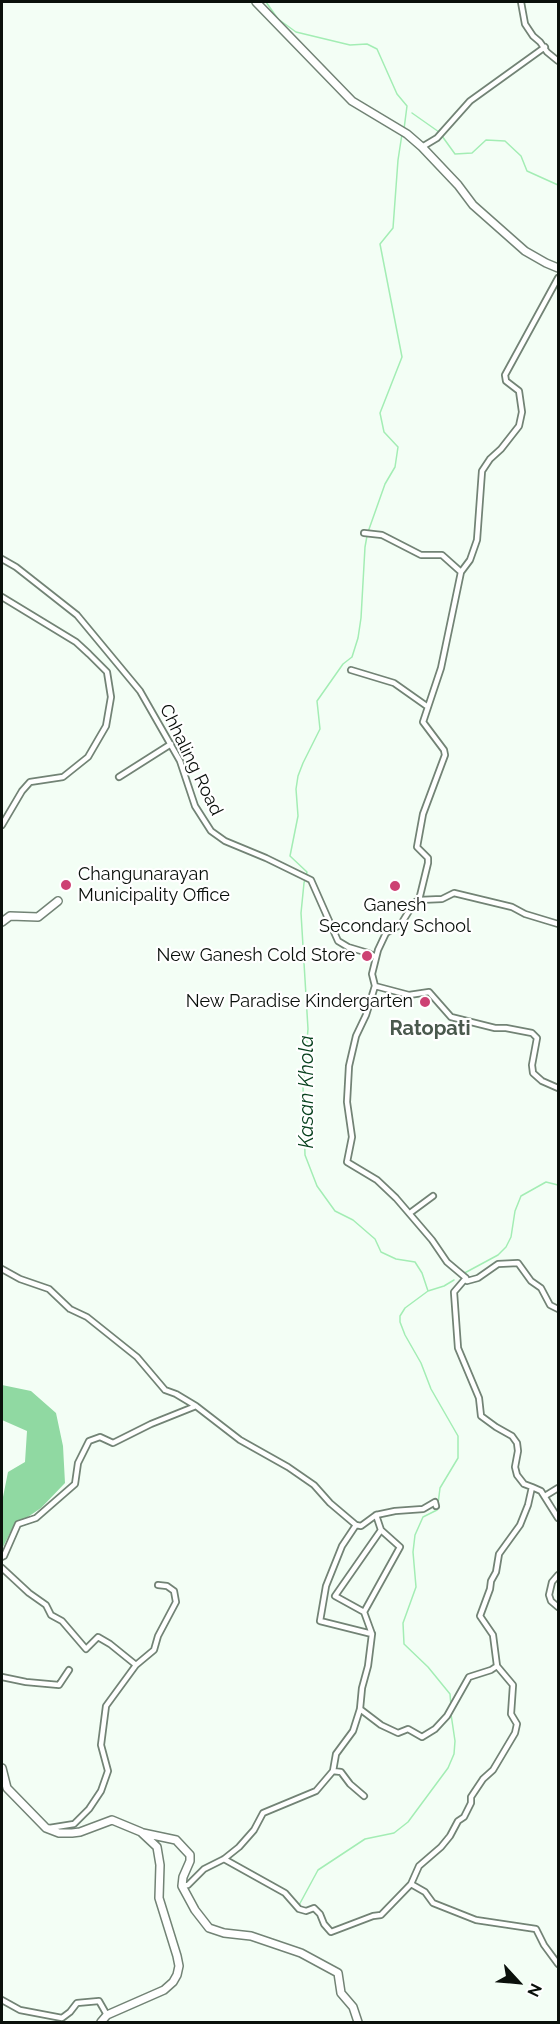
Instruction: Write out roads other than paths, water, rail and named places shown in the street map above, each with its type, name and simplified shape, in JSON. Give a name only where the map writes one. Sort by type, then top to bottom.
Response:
[{"type":"main road","points":[[256,2],[352,101],[407,134],[458,185],[473,205],[525,251],[558,268]]},
{"type":"main road","points":[[2,922],[10,916],[38,917],[58,901]]},
{"type":"main road","points":[[2,1768],[7,1788],[46,1828],[59,1833],[72,1833],[112,1820],[141,1832],[176,1840],[190,1855],[182,1886],[195,1910],[209,1928],[251,1936],[301,1953],[338,1973],[341,1993],[353,2007],[358,2022]]},
{"type":"main road","points":[[101,2022],[107,2015],[164,1990],[177,1975],[179,1965],[159,1898],[160,1865],[157,1847],[141,1832]]},
{"type":"street","points":[[521,2],[525,24],[547,52],[558,61]]},
{"type":"street","points":[[422,147],[437,138],[470,101],[545,47]]},
{"type":"street","points":[[419,900],[428,863],[428,858],[417,847],[423,813],[445,755],[444,750],[423,722],[441,668],[461,572],[470,560],[477,540],[482,471],[519,426],[522,412],[519,391],[506,381],[505,375],[558,278]]},
{"type":"street","points":[[364,533],[382,534],[421,555],[442,555],[461,572]]},
{"type":"street","name":"Chhaling Road","points":[[2,559],[16,567],[77,615],[140,691],[180,761],[195,806],[211,831],[225,841],[311,880],[338,941],[376,957]]},
{"type":"street","points":[[2,597],[76,642],[107,672],[111,697],[106,726],[88,757],[63,777],[30,782],[2,825]]},
{"type":"street","points":[[351,670],[380,680],[394,682],[428,707]]},
{"type":"street","points":[[119,777],[171,744]]},
{"type":"street","points":[[558,924],[525,914],[512,907],[454,893],[442,899],[419,900],[414,903],[401,924],[386,933],[376,957],[372,974],[375,986],[366,1016],[356,1036],[348,1066],[347,1102],[352,1137],[347,1162],[377,1180],[410,1214],[447,1262],[467,1281],[478,1278],[498,1264],[518,1263],[531,1281],[541,1288],[550,1305],[558,1309]]},
{"type":"street","points":[[375,986],[409,995],[429,992],[451,1017],[495,1028],[532,1033],[537,1038],[532,1065],[533,1073],[542,1081],[558,1088]]},
{"type":"street","points":[[410,1214],[433,1196]]},
{"type":"street","points":[[2,1269],[20,1279],[49,1289],[70,1309],[87,1317],[137,1357],[165,1390],[196,1406],[240,1440],[314,1485],[330,1503],[356,1525],[361,1526],[376,1515],[423,1509],[435,1502],[436,1506]]},
{"type":"street","points":[[466,1278],[454,1292],[458,1348],[479,1398],[481,1416],[512,1436],[517,1443],[515,1467],[517,1475],[524,1484],[541,1491],[558,1518]]},
{"type":"street","points":[[2,1557],[18,1524],[36,1518],[75,1484],[78,1463],[88,1441],[100,1437],[113,1443],[151,1424],[196,1406]]},
{"type":"street","points":[[224,1859],[285,1893],[299,1910],[306,1911],[314,1908],[331,1932],[381,1915],[411,1884],[419,1866],[441,1847],[458,1821],[464,1817],[471,1803],[471,1797],[483,1779],[493,1770],[515,1733],[517,1724],[510,1714],[513,1685],[497,1666],[493,1635],[480,1616],[490,1589],[490,1581],[496,1572],[499,1554],[520,1525],[532,1488]]},
{"type":"street","points":[[545,1496],[558,1488]]},
{"type":"street","points":[[364,1612],[400,1547],[381,1530],[376,1515]]},
{"type":"street","points":[[356,1525],[342,1546],[326,1586],[320,1622],[372,1634]]},
{"type":"street","points":[[182,1886],[188,1885],[204,1869],[224,1859],[239,1847],[254,1830],[263,1814],[316,1791],[333,1771],[336,1754],[353,1731],[360,1709],[372,1634],[364,1612],[335,1596],[381,1530]]},
{"type":"street","points":[[2,1568],[46,1605],[51,1616],[62,1621],[86,1649],[98,1637],[136,1665]]},
{"type":"street","points":[[558,1575],[552,1582],[549,1595],[551,1601],[558,1607]]},
{"type":"street","points":[[46,1828],[74,1824],[89,1809],[101,1791],[108,1771],[101,1745],[106,1706],[136,1665],[154,1650],[158,1636],[176,1602],[174,1591],[167,1586],[158,1585]]},
{"type":"street","points":[[360,1709],[381,1725],[398,1733],[408,1729],[422,1737],[435,1729],[447,1716],[469,1677],[497,1666]]},
{"type":"street","points":[[2,1677],[59,1685],[69,1670]]},
{"type":"street","points":[[333,1771],[341,1772],[350,1784],[364,1796]]},
{"type":"street","points":[[411,1884],[425,1892],[433,1903],[476,1920],[536,1929],[558,1964]]},
{"type":"street","points":[[2,2000],[20,2010],[62,2018],[77,2003],[99,2001],[107,2015]]},
{"type":"waterway","name":"Kasan Khola","points":[[266,2],[278,19],[296,32],[350,45],[367,44],[377,49],[397,94],[407,106],[404,129]]},
{"type":"waterway","points":[[412,113],[439,132]]},
{"type":"waterway","name":"Kasan Khola","points":[[368,532],[385,484],[395,467],[398,447],[384,432],[380,413],[402,357],[380,244],[393,228],[402,134]]},
{"type":"waterway","points":[[442,136],[455,154],[472,153],[486,140],[505,141],[521,156],[527,171],[558,185]]},
{"type":"waterway","name":"Kasan Khola","points":[[367,536],[358,638],[352,657],[343,664],[317,701],[320,729],[303,763],[296,789],[298,816],[290,856],[307,872],[301,913],[308,1029],[303,1087],[305,1155],[317,1186],[335,1211],[353,1220],[375,1239],[381,1252],[396,1259],[415,1262],[422,1273],[428,1291]]},
{"type":"waterway","name":"Kasan Khola","points":[[459,1276],[498,1255],[506,1247],[511,1237],[515,1211],[521,1196],[546,1182],[558,1185]]},
{"type":"waterway","points":[[438,1504],[440,1488],[458,1458],[458,1436],[431,1389],[421,1363],[405,1335],[400,1316],[405,1308],[428,1291],[454,1280]]},
{"type":"waterway","points":[[437,1508],[423,1517],[415,1535],[413,1552],[416,1587],[403,1623],[404,1644],[428,1667],[450,1694],[451,1706]]},
{"type":"waterway","points":[[298,1907],[318,1870],[365,1839],[394,1833],[408,1822],[448,1768],[454,1754],[455,1741],[451,1714]]},
{"type":"place","name":"Changunarayan Municipality Office","points":[[66,885]]},
{"type":"place","name":"Ganesh Secondary School","points":[[395,886]]},
{"type":"place","name":"New Ganesh Cold Store","points":[[367,956]]},
{"type":"place","name":"New Paradise Kindergarten","points":[[425,1002]]},
{"type":"district","name":"Ratopati","points":[[430,1029]]}]
